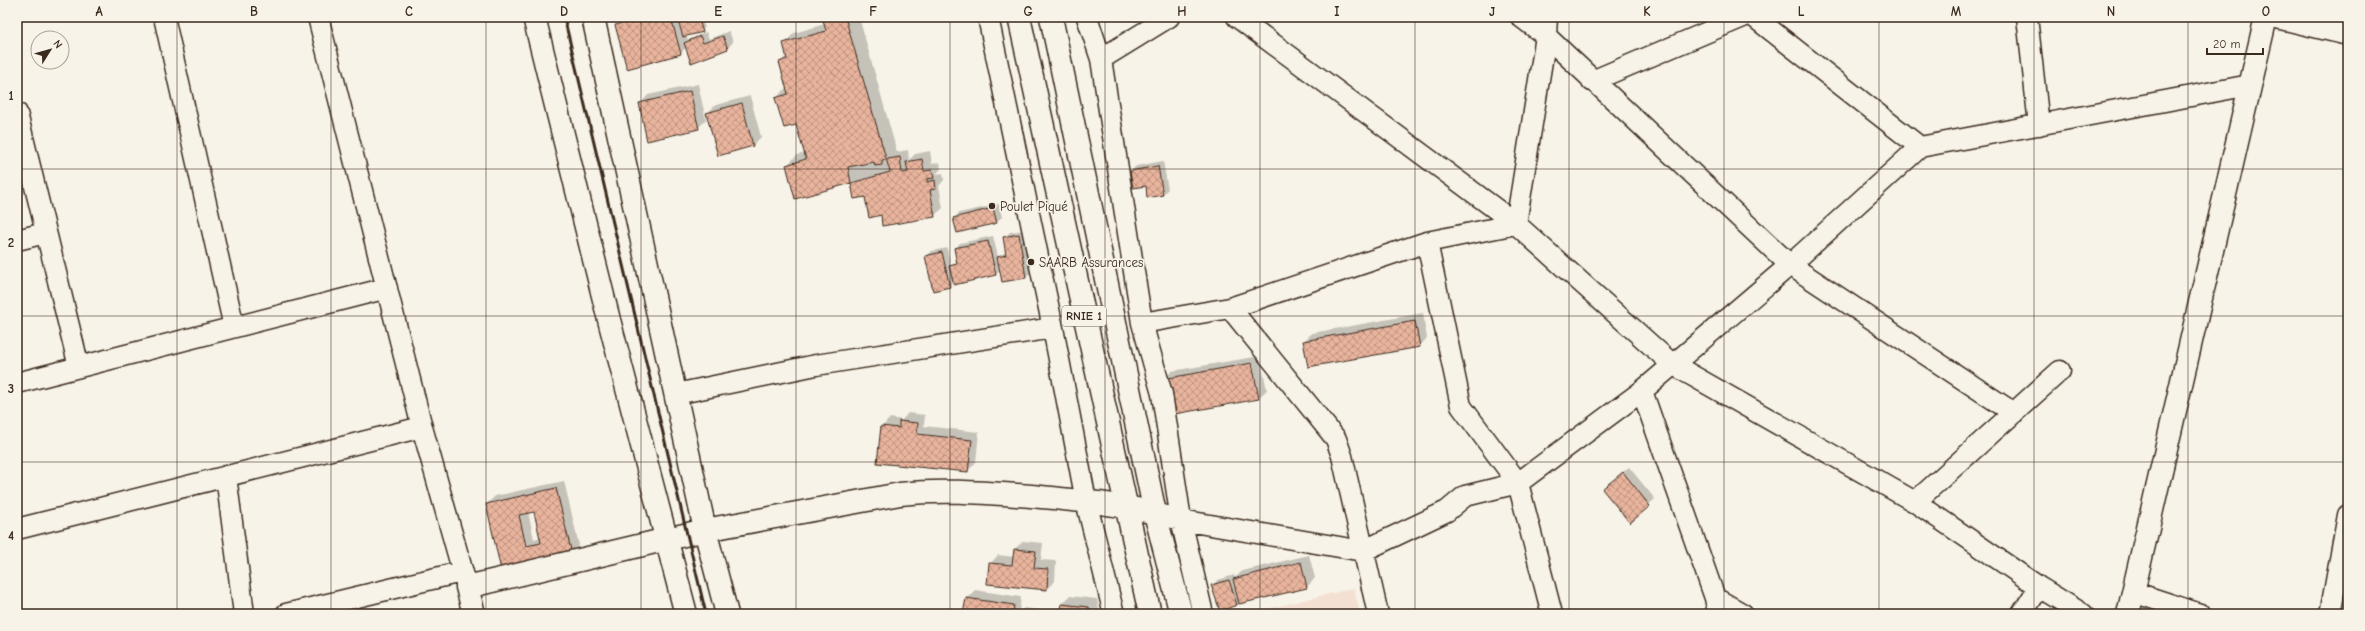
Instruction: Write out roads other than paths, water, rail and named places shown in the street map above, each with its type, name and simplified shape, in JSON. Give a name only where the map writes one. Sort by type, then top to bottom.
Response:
[{"type":"main road","points":[[534,17],[608,316],[668,539],[686,614]]},
{"type":"main road","points":[[594,17],[705,530],[727,614]]},
{"type":"main road","name":"RNIE 1","points":[[1019,17],[1150,614]]},
{"type":"main road","name":"RNIE 1","points":[[1051,17],[1155,513],[1181,614]]},
{"type":"main road","points":[[2128,614],[2266,17]]},
{"type":"main road","points":[[2277,17],[2348,34]]},
{"type":"main road","points":[[474,614],[464,580],[668,539],[705,530],[900,494],[931,490],[1086,501],[1126,506],[1155,513]]},
{"type":"street","points":[[164,17],[234,327]]},
{"type":"street","points":[[286,614],[464,580],[422,426],[318,17]]},
{"type":"street","points":[[988,17],[1053,328],[1086,501],[1114,614]]},
{"type":"street","points":[[1087,17],[1101,59],[1142,323],[1162,394],[1180,520],[1203,614]]},
{"type":"street","points":[[1101,59],[1169,17]]},
{"type":"street","points":[[1237,17],[1516,224],[1672,364],[1914,502],[2039,587],[2083,614]]},
{"type":"street","points":[[1521,17],[1546,26],[1592,81],[1790,265],[2014,413]]},
{"type":"street","points":[[1592,81],[1743,17]]},
{"type":"street","points":[[1754,17],[1920,147]]},
{"type":"street","points":[[2027,17],[2039,125]]},
{"type":"street","points":[[1516,224],[1546,26]]},
{"type":"street","points":[[1155,513],[1180,520],[1363,551],[1447,511],[1465,496],[1518,483],[1642,391],[1790,265],[1920,147],[2250,85]]},
{"type":"street","points":[[17,113],[79,367]]},
{"type":"street","points":[[1142,323],[1230,308],[1427,242],[1516,224]]},
{"type":"street","points":[[17,240],[46,233]]},
{"type":"street","points":[[1427,242],[1462,406],[1518,483],[1552,614]]},
{"type":"street","points":[[17,383],[387,288]]},
{"type":"street","points":[[1230,308],[1336,438],[1342,456],[1378,614]]},
{"type":"street","points":[[676,394],[816,365],[1053,328]]},
{"type":"street","points":[[1914,502],[2060,371]]},
{"type":"street","points":[[1642,391],[1716,606],[1742,614]]},
{"type":"street","points":[[17,529],[422,426]]},
{"type":"street","points":[[226,476],[244,614]]},
{"type":"street","points":[[2330,614],[2348,515]]},
{"type":"street","points":[[2022,614],[2039,587]]},
{"type":"street","points":[[2133,592],[2200,614]]},
{"type":"railway","points":[[564,17],[706,614]]},
{"type":"place","name":"Poulet Piqué","points":[[992,206]]},
{"type":"place","name":"SAARB Assurances","points":[[1031,262]]}]
